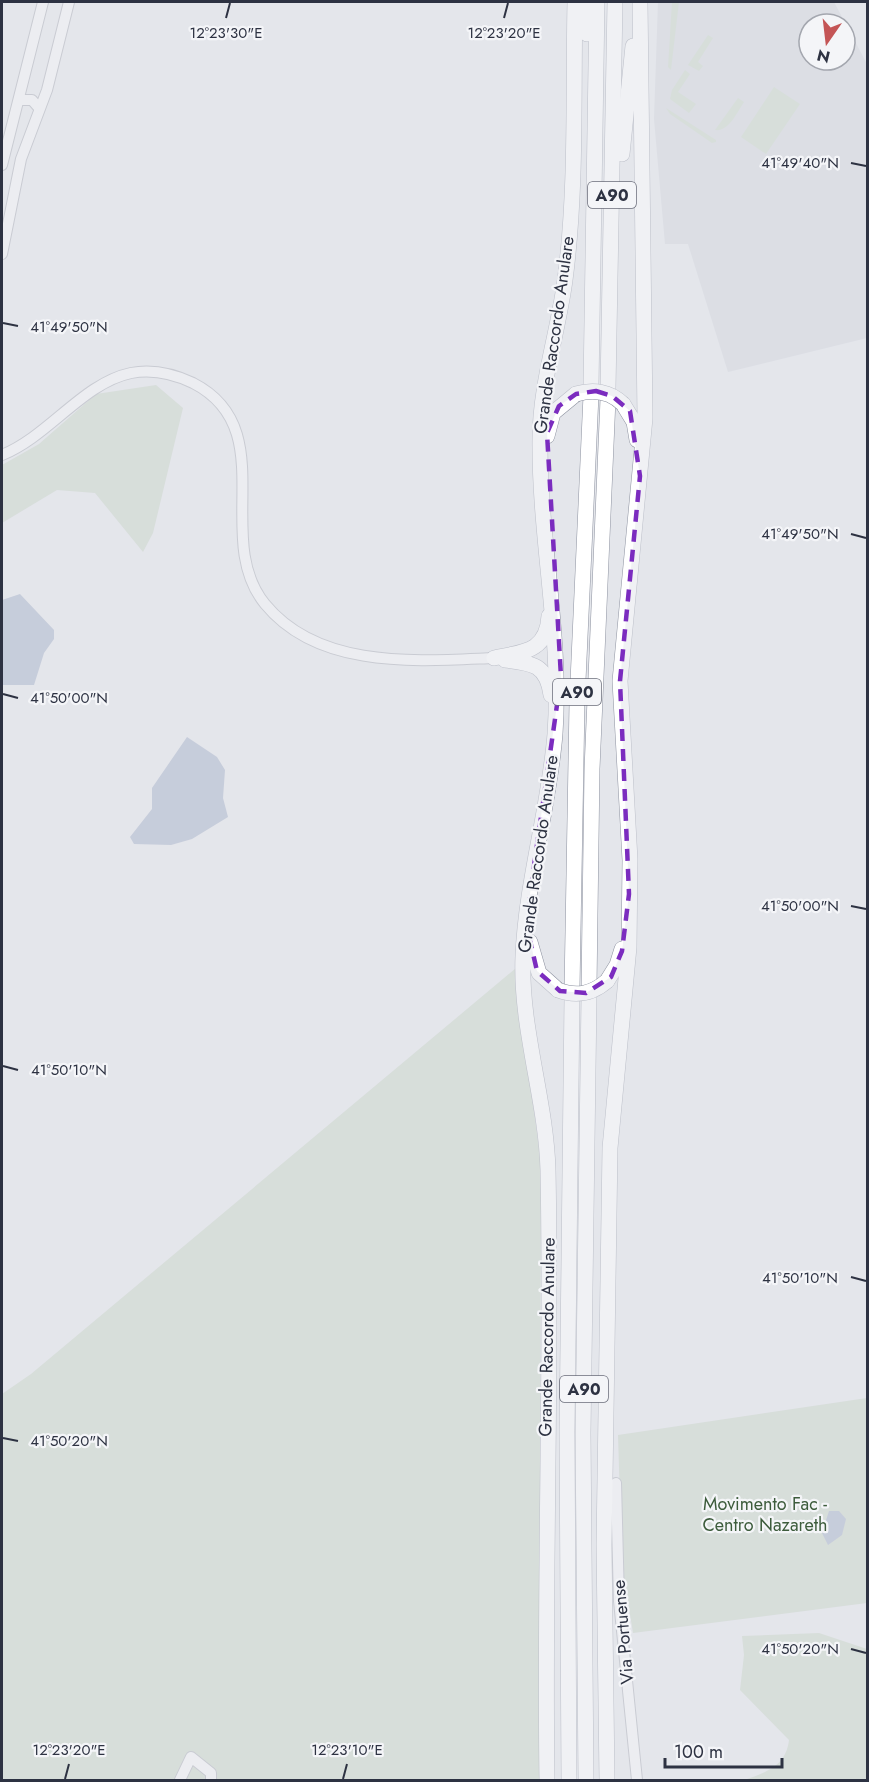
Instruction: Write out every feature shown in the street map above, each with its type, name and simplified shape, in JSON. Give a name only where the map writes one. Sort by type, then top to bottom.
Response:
[{"type":"highway","name":"Grande Raccordo Anulare","points":[[547,1780],[548,1163],[524,978],[523,953],[554,740],[556,634],[546,554],[540,433],[543,397],[565,278],[571,176],[575,2]]},
{"type":"highway","points":[[586,2],[588,109],[595,146]]},
{"type":"highway","name":"Grande Raccordo Anulare","points":[[569,1780],[567,993],[595,146],[597,2]]},
{"type":"highway","name":"A90","points":[[586,1780],[583,1433],[589,992],[593,758],[612,243],[615,2]]},
{"type":"highway","points":[[612,243],[635,2]]},
{"type":"highway","points":[[607,1780],[604,1534],[609,1170],[629,946],[630,860],[620,681],[645,418],[646,340],[640,2]]},
{"type":"highway","points":[[554,740],[561,666],[549,516],[548,433],[553,413],[586,392],[599,392],[612,396],[623,404],[634,422],[640,476]]},
{"type":"highway","points":[[494,658],[532,649],[546,635],[549,614],[546,554]]},
{"type":"highway","points":[[494,658],[535,666],[547,676],[551,695],[554,740]]},
{"type":"highway","points":[[530,894],[529,936],[534,964],[544,980],[573,994],[586,993],[607,981],[616,969],[622,951],[629,894]]},
{"type":"street","points":[[2,165],[44,2]]},
{"type":"street","points":[[2,248],[21,159],[47,90],[69,2]]},
{"type":"street","points":[[20,100],[32,100],[39,108]]},
{"type":"street","points":[[2,454],[115,379],[132,373],[152,372],[188,381],[214,399],[237,435],[243,456],[244,559],[254,588],[277,616],[311,639],[355,655],[437,660],[494,658]]},
{"type":"street","name":"Via Portuense","points":[[616,1483],[619,1601],[637,1780]]},
{"type":"street","points":[[180,1780],[191,1757],[211,1773],[211,1780]]},
{"type":"highlighted area","points":[[596,391],[612,396],[630,411],[640,476],[620,681],[629,894],[622,951],[611,977],[586,993],[560,991],[537,971],[529,936],[530,894],[561,677],[547,433],[559,406],[576,394]]},
{"type":"shaded area","points":[[658,2],[834,2],[839,12],[797,12],[797,72],[857,72],[857,45],[867,64],[867,338],[728,372],[688,244],[665,244],[654,119]]},
{"type":"green space","points":[[672,2],[679,2],[671,70],[668,67]]},
{"type":"green space","points":[[708,35],[713,38],[698,62],[703,66],[699,71],[688,65]]},
{"type":"green space","points":[[685,70],[690,74],[678,92],[696,104],[689,113],[670,99],[672,90]]},
{"type":"green space","points":[[774,87],[800,104],[766,154],[741,137]]},
{"type":"green space","points":[[738,98],[744,102],[732,120],[724,128],[715,130]]},
{"type":"green space","points":[[666,108],[716,142],[712,143],[670,114]]},
{"type":"green space","points":[[156,385],[183,408],[153,533],[143,552],[95,493],[57,490],[2,523],[2,465],[39,444],[96,394]]},
{"type":"green space","points":[[516,968],[541,1165],[539,1780],[2,1780],[2,1394],[31,1374]]},
{"type":"green space","name":"Movimento Fac - Centro Nazareth","points":[[867,1398],[867,1603],[633,1633],[627,1596],[623,1596],[618,1435]]},
{"type":"green space","points":[[819,1633],[867,1649],[867,1780],[744,1780],[768,1771],[780,1762],[789,1740],[740,1690],[744,1655],[742,1636]]},
{"type":"water","points":[[20,594],[54,630],[54,639],[44,653],[34,685],[2,685],[2,600]]},
{"type":"water","points":[[187,737],[217,757],[225,770],[223,798],[228,817],[192,839],[171,845],[134,844],[130,837],[152,809],[152,788]]},
{"type":"water","points":[[829,1511],[839,1511],[846,1519],[842,1535],[828,1545],[822,1533]]}]
